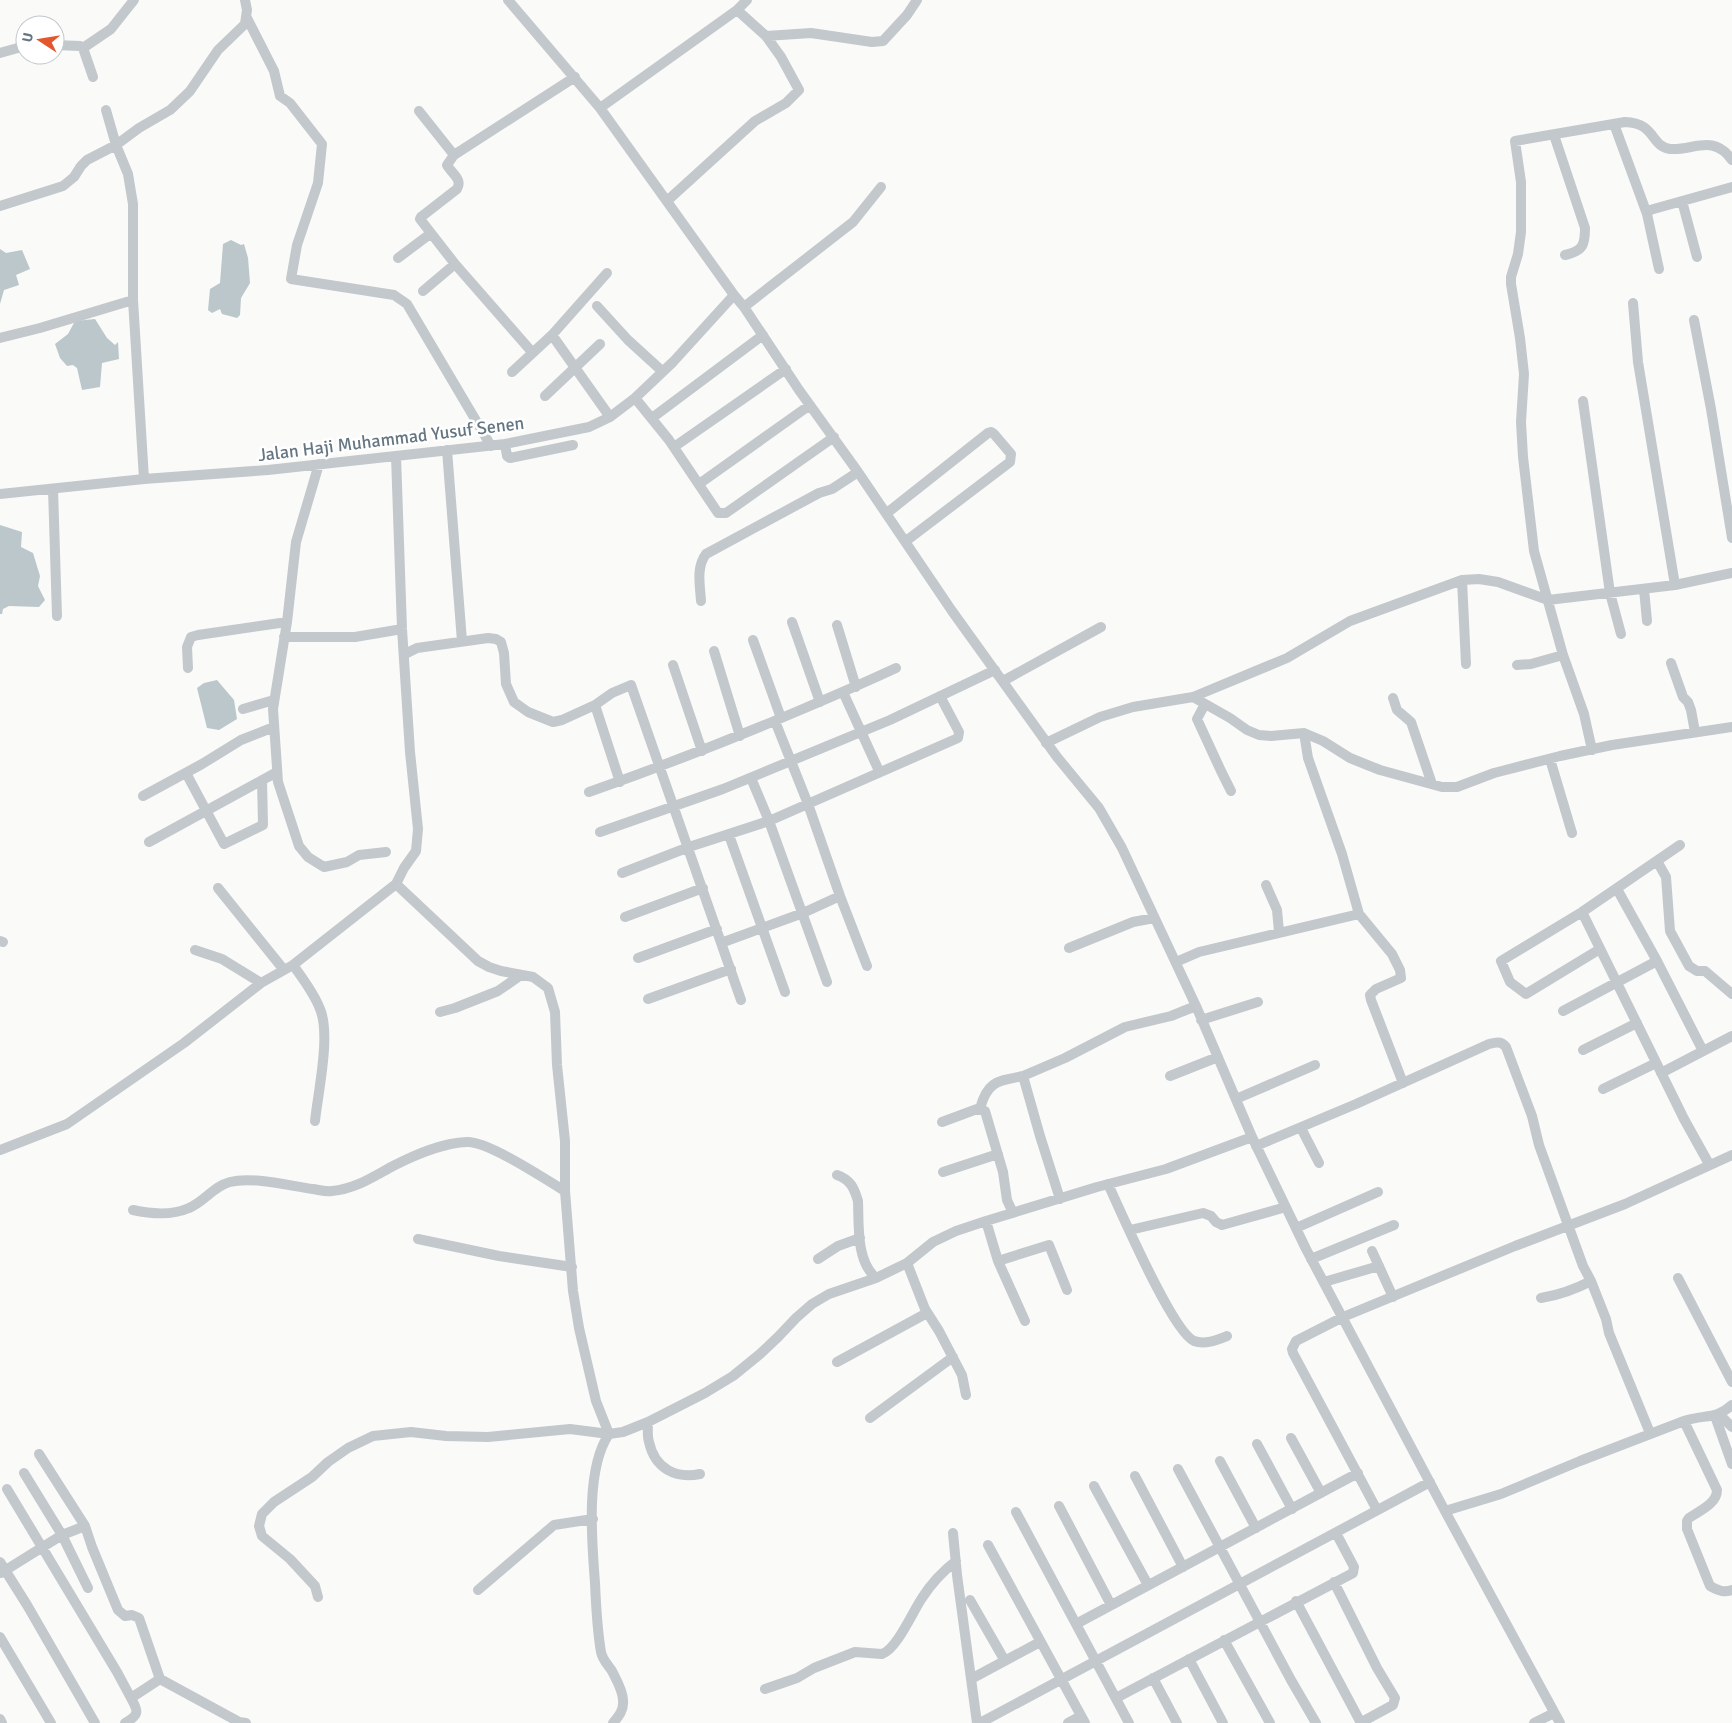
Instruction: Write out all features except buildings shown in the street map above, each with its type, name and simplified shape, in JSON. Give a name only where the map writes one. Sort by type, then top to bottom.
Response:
[{"type":"street","points":[[84,48],[111,28],[134,0]]},
{"type":"street","points":[[245,0],[247,18],[274,71],[280,96],[290,103],[322,144],[318,183],[297,245],[291,279],[394,295],[402,299],[491,446]]},
{"type":"street","points":[[508,0],[600,108],[744,307],[810,405],[1046,743],[1099,808],[1126,856],[1176,962],[1254,1142],[1311,1258],[1560,1723]]},
{"type":"street","points":[[600,108],[738,10],[747,0]]},
{"type":"street","points":[[766,36],[811,33],[872,42],[884,41],[907,15],[917,0]]},
{"type":"street","points":[[668,201],[755,121],[786,103],[800,90],[781,57],[766,36],[738,10]]},
{"type":"street","points":[[0,206],[63,186],[74,177],[87,160],[116,145],[139,128],[170,110],[190,91],[218,50],[245,24],[247,18]]},
{"type":"street","points":[[65,45],[84,48]]},
{"type":"street","points":[[84,48],[92,77]]},
{"type":"street","points":[[0,53],[15,49]]},
{"type":"street","points":[[532,352],[420,221],[421,217],[459,185],[459,180],[446,165],[454,155],[575,77]]},
{"type":"street","points":[[106,110],[116,145],[128,174],[133,204],[133,300],[144,479]]},
{"type":"street","points":[[420,111],[454,155]]},
{"type":"street","points":[[1592,750],[1584,714],[1564,655],[1534,551],[1522,457],[1521,422],[1524,374],[1511,277],[1521,232],[1521,182],[1515,141],[1625,122],[1640,124],[1648,129],[1659,144],[1664,147],[1671,149],[1705,145],[1713,146],[1726,151],[1732,160]]},
{"type":"street","points":[[1614,124],[1647,214],[1660,269]]},
{"type":"street","points":[[1554,135],[1585,228],[1585,237],[1580,250],[1566,255]]},
{"type":"street","points":[[744,307],[853,222],[881,187]]},
{"type":"street","points":[[1647,214],[1650,210],[1732,188]]},
{"type":"street","points":[[1682,201],[1697,257]]},
{"type":"street","points":[[398,258],[430,234]]},
{"type":"street","points":[[423,291],[455,264]]},
{"type":"street","points":[[512,372],[552,335],[607,272]]},
{"type":"street","name":"Jalan Haji Muhammad Yusuf Senen","points":[[0,494],[144,479],[268,470],[491,446],[589,427],[610,417],[635,398],[673,362],[734,295]]},
{"type":"street","points":[[0,338],[133,300]]},
{"type":"street","points":[[1634,303],[1638,362],[1675,585]]},
{"type":"street","points":[[597,306],[628,340],[662,371]]},
{"type":"street","points":[[1694,320],[1732,538]]},
{"type":"street","points":[[552,335],[610,417]]},
{"type":"street","points":[[652,418],[763,335]]},
{"type":"street","points":[[545,396],[600,344]]},
{"type":"street","points":[[674,447],[786,369]]},
{"type":"street","points":[[635,398],[674,447],[718,513],[724,514],[834,438]]},
{"type":"street","points":[[1583,401],[1610,593],[1621,634]]},
{"type":"street","points":[[699,484],[810,405]]},
{"type":"street","points":[[887,513],[988,433],[992,432],[1011,454],[1010,462],[906,541]]},
{"type":"street","points":[[505,444],[507,456],[510,458],[573,445]]},
{"type":"street","points":[[447,450],[462,642]]},
{"type":"street","points":[[0,1150],[67,1124],[144,1072],[261,983],[289,968],[396,884],[416,851],[418,830],[410,752],[402,629],[396,456]]},
{"type":"street","points":[[319,464],[296,542],[287,622],[274,700],[278,782],[298,846],[308,857],[324,867],[347,862],[360,855],[386,852]]},
{"type":"street","points":[[701,601],[701,561],[706,554],[819,493],[832,489],[858,472]]},
{"type":"street","points":[[53,489],[57,616]]},
{"type":"street","points":[[1046,743],[1100,717],[1133,708],[1193,697],[1288,658],[1350,621],[1462,580],[1479,579],[1498,582],[1548,600],[1675,585],[1732,573]]},
{"type":"street","points":[[1462,580],[1466,664]]},
{"type":"street","points":[[1644,589],[1648,621]]},
{"type":"street","points":[[188,668],[187,647],[191,637],[198,634],[287,622]]},
{"type":"street","points":[[792,622],[820,702]]},
{"type":"street","points":[[837,625],[856,687]]},
{"type":"street","points":[[1003,681],[1100,627]]},
{"type":"street","points":[[284,637],[355,638],[402,629]]},
{"type":"street","points":[[404,654],[417,648],[488,638],[496,639],[501,642],[504,653],[506,684],[514,702],[528,712],[553,722],[562,720],[595,705],[631,685],[675,806],[741,1000]]},
{"type":"street","points":[[753,640],[791,761],[867,966]]},
{"type":"street","points":[[714,651],[740,736]]},
{"type":"street","points":[[1517,666],[1564,655]]},
{"type":"street","points":[[1671,663],[1682,697],[1688,702],[1691,710],[1696,732]]},
{"type":"street","points":[[673,665],[702,751]]},
{"type":"street","points":[[590,792],[740,736],[896,668]]},
{"type":"street","points":[[600,832],[751,778],[860,732],[995,670]]},
{"type":"street","points":[[843,692],[879,771]]},
{"type":"street","points":[[622,873],[689,847],[769,821],[879,771],[958,738],[959,732],[940,696]]},
{"type":"street","points":[[1193,697],[1247,730],[1259,735],[1271,736],[1304,733],[1323,741],[1350,758],[1380,770],[1442,787],[1457,787],[1494,773],[1550,758],[1612,745],[1732,727]]},
{"type":"street","points":[[1393,698],[1398,710],[1411,722],[1432,784]]},
{"type":"street","points":[[244,709],[274,700]]},
{"type":"street","points":[[1204,704],[1197,719],[1232,790]]},
{"type":"street","points":[[595,705],[620,782]]},
{"type":"street","points":[[143,796],[241,740],[274,727]]},
{"type":"street","points":[[1304,733],[1308,758],[1342,854],[1359,914],[1392,954],[1402,974],[1402,978],[1399,980],[1376,989],[1370,995],[1383,1034],[1403,1083]]},
{"type":"street","points":[[1550,758],[1572,833]]},
{"type":"street","points":[[149,842],[277,772]]},
{"type":"street","points":[[186,773],[224,844],[263,825],[262,780]]},
{"type":"street","points":[[751,778],[769,821],[827,982]]},
{"type":"street","points":[[729,835],[784,992]]},
{"type":"street","points":[[1600,949],[1526,994],[1510,982],[1501,961],[1582,912],[1680,845]]},
{"type":"street","points":[[1657,861],[1666,877],[1670,931],[1689,966],[1697,971],[1705,971],[1732,994]]},
{"type":"street","points":[[396,884],[478,961],[500,971],[533,977],[548,988],[555,1012],[557,1065],[565,1141],[565,1191],[573,1291],[596,1400],[609,1434]]},
{"type":"street","points":[[1266,885],[1277,910],[1278,932]]},
{"type":"street","points":[[218,888],[289,968],[307,985],[320,1009],[324,1025],[324,1043],[315,1121]]},
{"type":"street","points":[[625,917],[703,888]]},
{"type":"street","points":[[1617,888],[1658,960],[1703,1051]]},
{"type":"street","points":[[722,943],[803,913],[840,896]]},
{"type":"street","points":[[1582,912],[1709,1164]]},
{"type":"street","points":[[1176,962],[1199,952],[1359,914]]},
{"type":"street","points":[[1069,948],[1133,922],[1154,918]]},
{"type":"street","points":[[638,958],[717,929]]},
{"type":"street","points":[[195,950],[222,959],[261,983]]},
{"type":"street","points":[[1563,1011],[1658,960]]},
{"type":"street","points":[[648,999],[731,969]]},
{"type":"street","points":[[440,1012],[498,991],[521,975]]},
{"type":"street","points":[[1201,1020],[1258,1002]]},
{"type":"street","points":[[980,1109],[984,1096],[990,1086],[1001,1081],[1023,1076],[1065,1058],[1125,1027],[1171,1016],[1196,1006]]},
{"type":"street","points":[[1583,1050],[1637,1023]]},
{"type":"street","points":[[1661,1072],[1732,1036]]},
{"type":"street","points":[[318,1597],[315,1586],[290,1559],[262,1536],[259,1526],[262,1514],[274,1502],[312,1477],[328,1462],[348,1448],[373,1436],[411,1432],[446,1436],[488,1437],[570,1429],[609,1434],[622,1432],[648,1422],[705,1393],[733,1376],[812,1304],[829,1294],[876,1278],[907,1263],[932,1242],[956,1231],[1108,1184],[1166,1169],[1301,1128],[1489,1044],[1500,1042],[1506,1047],[1532,1116],[1539,1145],[1583,1266],[1591,1281],[1606,1319],[1609,1333],[1650,1433]]},
{"type":"street","points":[[1170,1076],[1218,1057]]},
{"type":"street","points":[[1603,1089],[1656,1062]]},
{"type":"street","points":[[1236,1099],[1315,1065]]},
{"type":"street","points":[[1023,1076],[1060,1199]]},
{"type":"street","points":[[942,1122],[980,1109],[985,1111],[998,1154],[1007,1200],[1013,1214]]},
{"type":"street","points":[[1301,1128],[1319,1163]]},
{"type":"street","points":[[133,1210],[165,1214],[189,1208],[216,1188],[230,1182],[248,1180],[331,1191],[339,1190],[362,1184],[396,1165],[434,1148],[469,1142],[498,1151],[565,1191]]},
{"type":"street","points":[[943,1172],[998,1154]]},
{"type":"street","points":[[1378,1510],[1292,1349],[1296,1341],[1343,1317],[1569,1224],[1633,1200],[1732,1155]]},
{"type":"street","points":[[838,1175],[852,1184],[858,1201],[863,1259],[869,1272],[876,1278]]},
{"type":"street","points":[[1108,1184],[1155,1284],[1187,1336],[1196,1342],[1207,1342],[1227,1336]]},
{"type":"street","points":[[1296,1228],[1378,1192]]},
{"type":"street","points":[[1130,1230],[1203,1213],[1211,1216],[1222,1225],[1286,1207]]},
{"type":"street","points":[[986,1221],[998,1261],[1024,1321]]},
{"type":"street","points":[[1311,1258],[1394,1225]]},
{"type":"street","points":[[818,1259],[838,1246],[860,1238]]},
{"type":"street","points":[[418,1239],[499,1256],[572,1267]]},
{"type":"street","points":[[998,1261],[1049,1245],[1067,1290]]},
{"type":"street","points":[[1372,1251],[1393,1297]]},
{"type":"street","points":[[907,1263],[927,1313],[962,1375],[966,1395]]},
{"type":"street","points":[[1324,1282],[1379,1266]]},
{"type":"street","points":[[1678,1278],[1732,1382]]},
{"type":"street","points":[[1541,1298],[1564,1294],[1591,1281]]},
{"type":"street","points":[[837,1362],[927,1313]]},
{"type":"street","points":[[870,1418],[953,1357]]},
{"type":"street","points":[[1445,1511],[1501,1494],[1650,1433],[1695,1417],[1718,1415],[1732,1405]]},
{"type":"street","points":[[1718,1415],[1732,1427]]},
{"type":"street","points":[[1718,1415],[1732,1464]]},
{"type":"street","points":[[1684,1421],[1717,1490],[1717,1496],[1714,1500],[1689,1518],[1687,1530],[1710,1586],[1726,1592],[1732,1590]]},
{"type":"street","points":[[648,1422],[648,1442],[658,1462],[680,1475],[700,1474]]},
{"type":"street","points":[[609,1434],[603,1442],[597,1463],[593,1489],[593,1519],[597,1618],[601,1654],[613,1672],[623,1697],[623,1710],[613,1723]]},
{"type":"street","points":[[1291,1438],[1321,1493]]},
{"type":"street","points":[[1257,1444],[1292,1509]]},
{"type":"street","points":[[39,1454],[85,1526],[99,1566],[118,1610],[125,1616],[136,1616],[140,1621],[160,1679],[239,1722],[246,1723]]},
{"type":"street","points":[[1220,1461],[1256,1528]]},
{"type":"street","points":[[1178,1469],[1316,1723]]},
{"type":"street","points":[[24,1472],[62,1535],[88,1588]]},
{"type":"street","points":[[1076,1624],[1358,1473]]},
{"type":"street","points":[[1136,1476],[1183,1567]]},
{"type":"street","points":[[953,1533],[978,1723],[1430,1482]]},
{"type":"street","points":[[1094,1486],[1148,1585]]},
{"type":"street","points":[[7,1489],[117,1672],[137,1709],[133,1718],[125,1723]]},
{"type":"street","points":[[1059,1506],[1112,1605]]},
{"type":"street","points":[[1016,1512],[1129,1723]]},
{"type":"street","points":[[478,1590],[554,1525],[593,1519]]},
{"type":"street","points":[[85,1526],[62,1535],[2,1569],[27,1605],[95,1723]]},
{"type":"street","points":[[1116,1698],[1334,1582],[1350,1576],[1354,1570],[1353,1563],[1336,1533]]},
{"type":"street","points":[[988,1545],[1083,1719],[1068,1723]]},
{"type":"street","points":[[765,1689],[797,1678],[814,1668],[855,1652],[886,1653],[893,1645],[922,1597],[956,1560]]},
{"type":"street","points":[[1296,1602],[1360,1723],[1393,1705],[1396,1698],[1377,1668],[1334,1582]]},
{"type":"street","points":[[970,1600],[1005,1661]]},
{"type":"street","points":[[0,1637],[51,1723]]},
{"type":"street","points":[[1224,1640],[1270,1723]]},
{"type":"street","points":[[971,1679],[1040,1642]]},
{"type":"street","points":[[1189,1659],[1223,1723]]},
{"type":"street","points":[[1153,1678],[1177,1723]]},
{"type":"street","points":[[130,1698],[160,1679]]},
{"type":"street","points":[[1534,1723],[1554,1713]]},
{"type":"street","points":[[0,1719],[2,1723]]},
{"type":"shaded area","points":[[231,240],[241,245],[244,244],[248,258],[250,283],[241,298],[240,315],[237,318],[222,314],[220,309],[212,313],[208,310],[210,289],[220,283],[223,244]]},
{"type":"shaded area","points":[[0,249],[6,253],[22,250],[30,269],[16,275],[19,285],[4,290],[0,304]]},
{"type":"shaded area","points":[[95,319],[107,338],[115,345],[118,342],[119,359],[102,363],[100,387],[82,390],[77,368],[73,365],[67,366],[60,358],[55,344],[68,334],[75,321]]},
{"type":"shaded area","points":[[0,525],[22,532],[21,547],[33,553],[40,576],[38,586],[45,600],[39,607],[9,606],[3,609],[2,614],[0,614]]},
{"type":"shaded area","points":[[217,680],[234,700],[237,719],[219,730],[207,728],[197,688],[204,683]]}]
